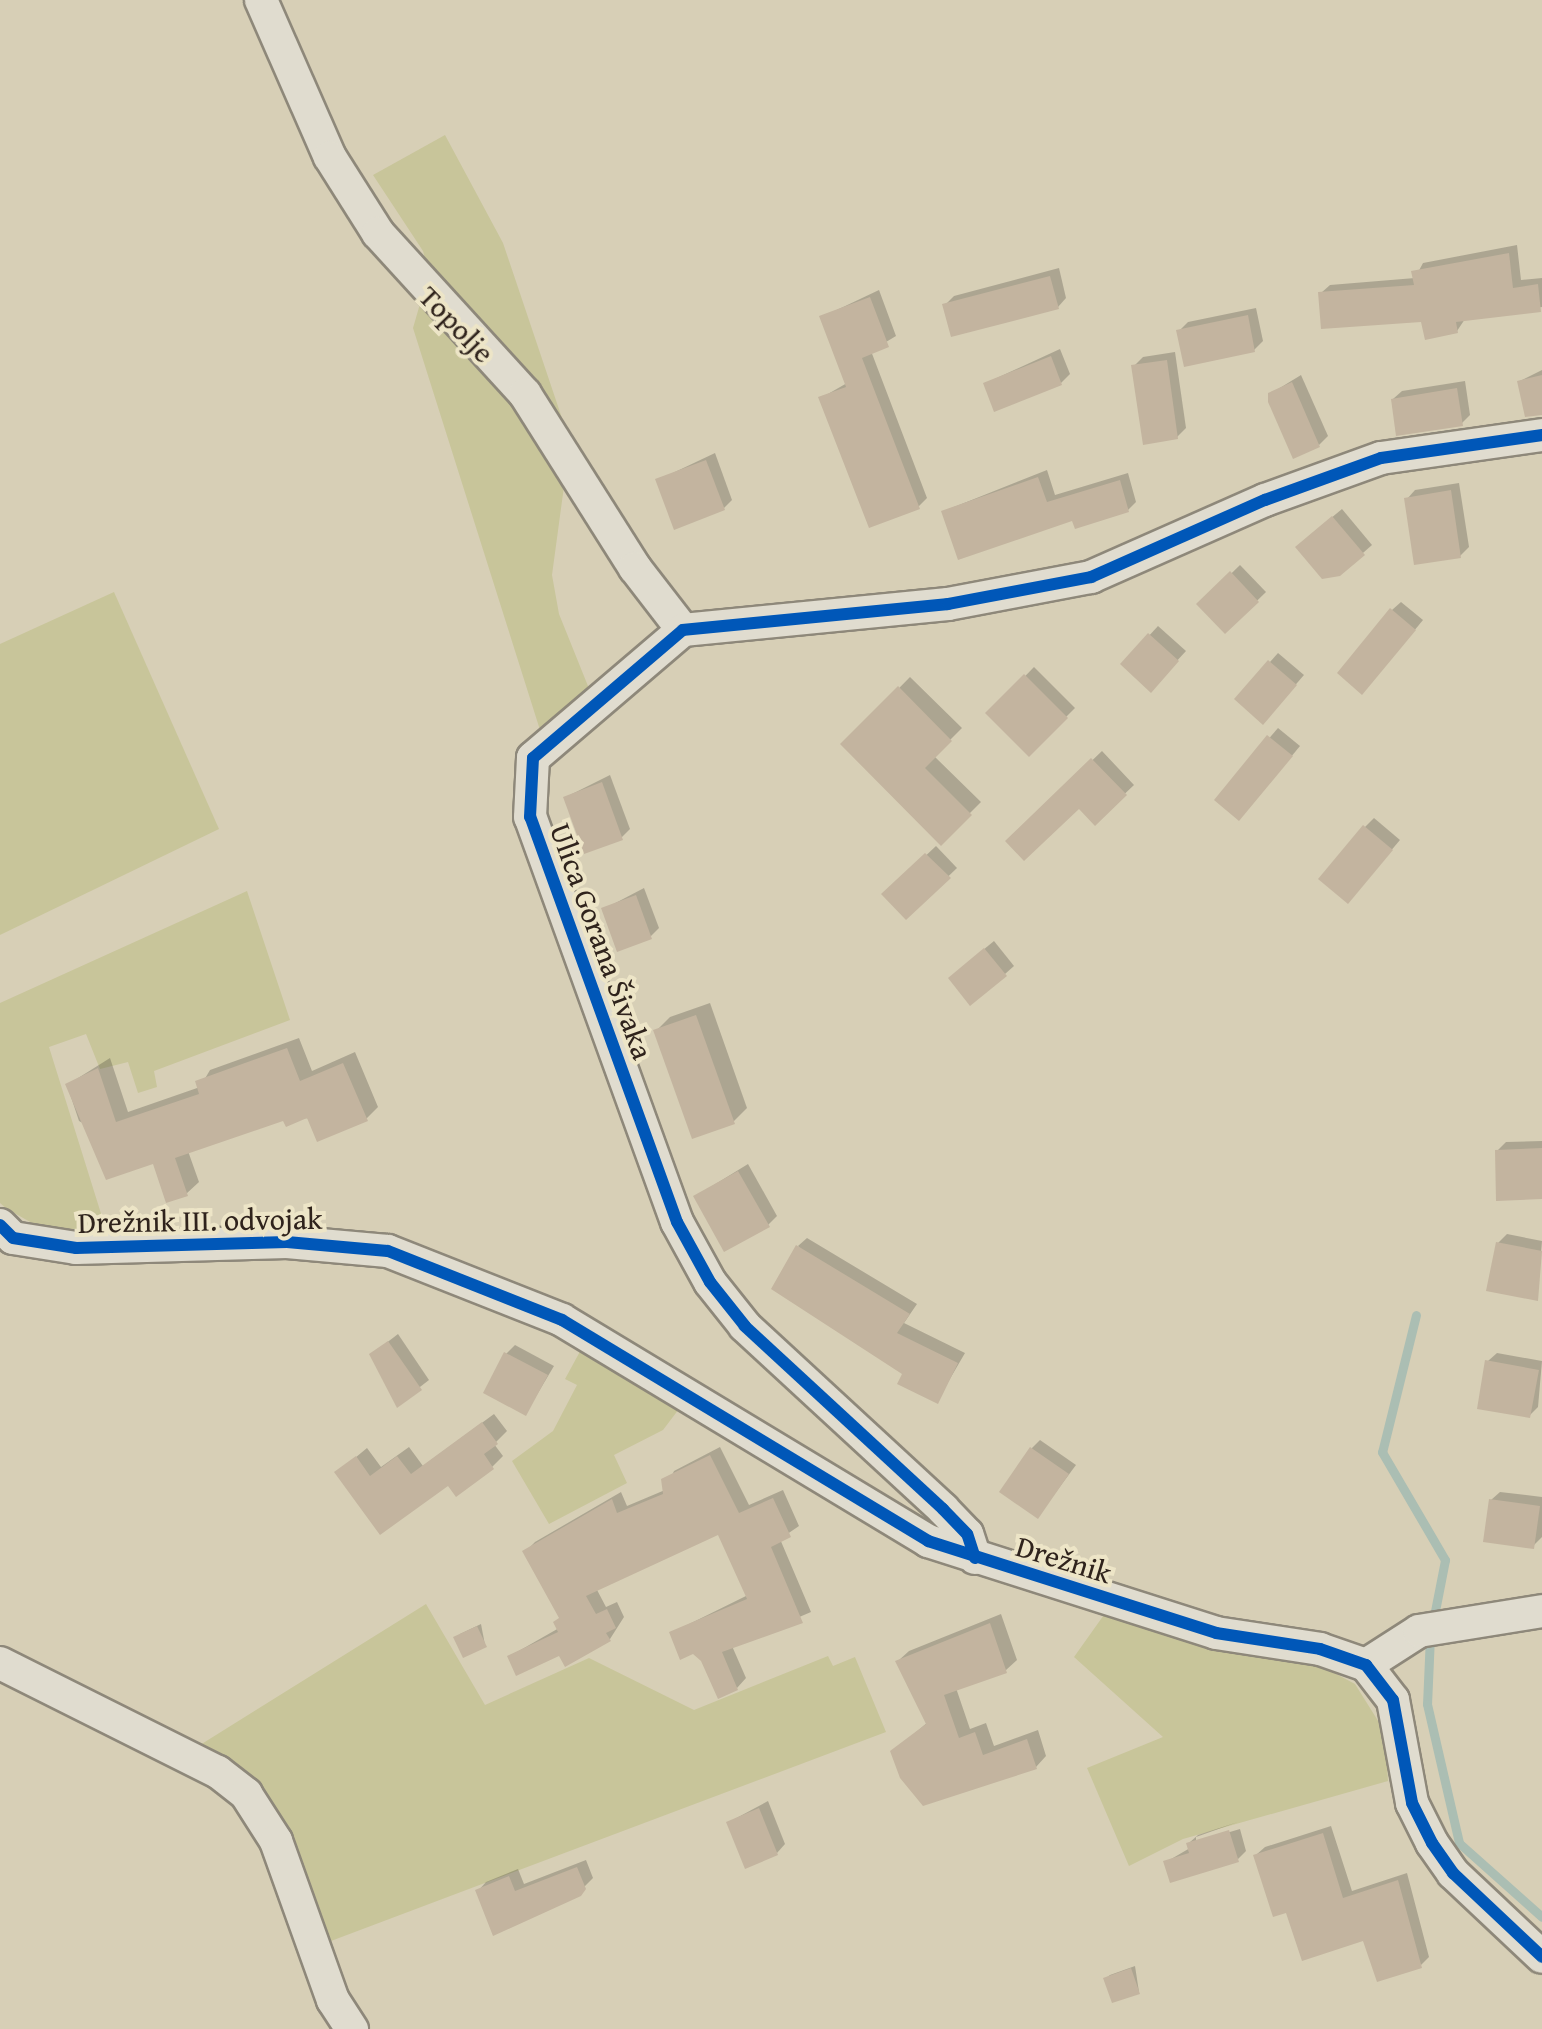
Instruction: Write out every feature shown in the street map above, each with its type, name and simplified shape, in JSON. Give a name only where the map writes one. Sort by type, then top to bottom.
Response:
[{"type":"street","name":"Topolje","points":[[261,0],[330,157],[378,233],[525,394],[635,568],[683,630]]},
{"type":"street","points":[[683,630],[948,604],[1091,577],[1265,500],[1381,458],[1542,436]]},
{"type":"street","name":"Ulica Gorana Šivaka","points":[[683,630],[533,758],[530,817],[677,1222],[710,1282],[746,1326],[968,1534],[975,1558]]},
{"type":"street","name":"Drežnik III. odvojak","points":[[4,1236],[76,1248],[149,1250],[346,1244]]},
{"type":"street","name":"Drežnik","points":[[346,1244],[388,1250],[562,1320],[928,1541],[1216,1633],[1320,1649],[1366,1665]]},
{"type":"street","points":[[1542,1611],[1419,1631],[1366,1665],[1393,1700],[1412,1803],[1432,1843],[1453,1873],[1542,1957]]},
{"type":"street","points":[[0,1664],[218,1772],[246,1794],[276,1841],[325,1981],[352,2029]]},
{"type":"shaded area","points":[[445,135],[503,243],[570,442],[552,575],[559,614],[592,696],[540,730],[413,328],[429,273],[423,251],[373,175]]},
{"type":"shaded area","points":[[114,592],[219,829],[0,935],[0,644]]},
{"type":"shaded area","points":[[247,891],[290,1020],[154,1071],[157,1087],[138,1093],[128,1062],[100,1069],[86,1034],[49,1047],[108,1236],[41,1228],[7,1209],[0,1203],[0,1003]]},
{"type":"shaded area","points":[[583,1346],[682,1405],[663,1430],[614,1455],[627,1483],[549,1524],[512,1461],[553,1431],[577,1385],[565,1379]]},
{"type":"shaded area","points":[[426,1604],[485,1705],[589,1658],[694,1710],[828,1656],[833,1666],[855,1657],[886,1732],[323,1944],[231,1764],[200,1745]]},
{"type":"shaded area","points":[[1106,1612],[1325,1668],[1355,1684],[1385,1732],[1388,1781],[1183,1839],[1129,1866],[1087,1768],[1163,1737],[1074,1657]]},
{"type":"building","points":[[1509,253],[1513,288],[1538,284],[1541,312],[1456,322],[1458,333],[1425,340],[1421,322],[1321,329],[1318,292],[1414,285],[1411,271]]},
{"type":"building","points":[[1050,276],[1059,309],[951,337],[942,304]]},
{"type":"building","points":[[870,297],[889,347],[862,358],[920,509],[869,528],[818,397],[846,387],[819,316]]},
{"type":"building","points":[[1248,315],[1255,352],[1184,367],[1176,330]]},
{"type":"building","points":[[1051,356],[1062,385],[994,412],[983,383]]},
{"type":"building","points":[[1167,360],[1178,439],[1143,445],[1131,365]]},
{"type":"building","points":[[1542,375],[1542,415],[1525,417],[1517,381]]},
{"type":"building","points":[[1292,382],[1320,447],[1293,459],[1268,402],[1268,393]]},
{"type":"building","points":[[1457,388],[1463,426],[1396,436],[1391,399]]},
{"type":"building","points":[[706,460],[725,510],[674,530],[655,479]]},
{"type":"building","points":[[1038,477],[1047,502],[1120,480],[1129,512],[1075,529],[1072,521],[958,560],[941,511]]},
{"type":"building","points":[[1451,490],[1461,558],[1414,565],[1404,498]]},
{"type":"building","points":[[1332,516],[1365,555],[1340,576],[1322,579],[1295,547]]},
{"type":"building","points":[[1230,571],[1259,602],[1225,634],[1196,604]]},
{"type":"building","points":[[1390,608],[1416,630],[1362,695],[1337,673]]},
{"type":"building","points":[[1148,633],[1179,661],[1151,693],[1120,664]]},
{"type":"building","points":[[1268,660],[1297,685],[1263,725],[1234,699]]},
{"type":"building","points":[[1024,674],[1068,718],[1029,757],[985,713]]},
{"type":"building","points":[[898,686],[952,741],[925,768],[972,815],[941,846],[840,744]]},
{"type":"building","points":[[1267,735],[1293,756],[1239,821],[1214,800]]},
{"type":"building","points":[[1091,758],[1127,795],[1095,826],[1079,809],[1024,861],[1005,841]]},
{"type":"building","points":[[602,782],[623,840],[584,854],[563,797]]},
{"type":"building","points":[[1363,825],[1393,850],[1348,904],[1318,879]]},
{"type":"building","points":[[925,853],[951,878],[906,920],[881,894]]},
{"type":"building","points":[[636,895],[652,939],[617,952],[601,908]]},
{"type":"building","points":[[984,948],[1007,976],[970,1006],[948,978]]},
{"type":"building","points":[[696,1015],[735,1124],[692,1139],[653,1030]]},
{"type":"building","points":[[287,1048],[300,1081],[343,1063],[368,1121],[317,1142],[307,1118],[286,1127],[283,1121],[175,1158],[188,1196],[166,1203],[153,1164],[106,1180],[65,1084],[98,1068],[116,1122],[199,1094],[195,1081]]},
{"type":"building","points":[[1542,1148],[1542,1199],[1496,1201],[1495,1150]]},
{"type":"building","points":[[738,1171],[770,1227],[724,1252],[693,1196]]},
{"type":"building","points":[[1496,1242],[1542,1251],[1538,1301],[1486,1291]]},
{"type":"building","points":[[796,1245],[910,1314],[897,1333],[958,1363],[938,1404],[897,1384],[902,1374],[771,1289]]},
{"type":"building","points":[[388,1341],[422,1390],[397,1408],[369,1354]]},
{"type":"building","points":[[504,1352],[548,1375],[526,1416],[483,1393]]},
{"type":"building","points":[[1485,1360],[1539,1370],[1530,1418],[1477,1409]]},
{"type":"building","points":[[482,1422],[498,1444],[484,1454],[494,1469],[456,1497],[448,1486],[380,1535],[334,1472],[356,1456],[370,1476],[397,1456],[411,1474]]},
{"type":"building","points":[[1030,1447],[1069,1474],[1038,1519],[999,1492]]},
{"type":"building","points":[[710,1455],[739,1513],[773,1498],[791,1537],[771,1547],[803,1623],[722,1652],[738,1690],[718,1699],[701,1661],[693,1654],[680,1660],[669,1632],[747,1599],[718,1535],[586,1596],[596,1614],[607,1609],[616,1628],[606,1633],[611,1641],[565,1667],[559,1656],[516,1676],[507,1656],[558,1632],[553,1622],[559,1618],[522,1551],[612,1499],[617,1513],[663,1494],[661,1479]]},
{"type":"building","points":[[1489,1499],[1540,1506],[1534,1549],[1483,1542]]},
{"type":"building","points":[[990,1623],[1007,1673],[944,1695],[959,1738],[975,1732],[983,1755],[1027,1739],[1037,1769],[923,1806],[900,1778],[890,1751],[926,1724],[895,1661]]},
{"type":"building","points":[[477,1626],[487,1647],[463,1658],[453,1637]]},
{"type":"building","points":[[759,1808],[778,1855],[745,1869],[726,1822]]},
{"type":"building","points":[[1229,1830],[1239,1862],[1170,1883],[1163,1861],[1189,1853],[1186,1843]]},
{"type":"building","points":[[1323,1833],[1343,1898],[1398,1880],[1422,1968],[1377,1982],[1363,1941],[1302,1961],[1286,1913],[1273,1917],[1253,1855]]},
{"type":"building","points":[[577,1867],[586,1889],[581,1896],[493,1936],[475,1890],[509,1876],[515,1891]]},
{"type":"building","points":[[1131,1968],[1140,1994],[1112,2003],[1103,1978]]},
{"type":"waterway","points":[[1416,1315],[1382,1452],[1445,1560],[1433,1621]]},
{"type":"waterway","points":[[1430,1636],[1427,1704],[1459,1843],[1542,1917]]},
{"type":"cycle path","points":[[975,1558],[967,1534],[943,1509],[745,1326],[710,1282],[677,1222],[530,817],[533,758],[683,630],[948,604],[1091,577],[1265,500],[1381,458],[1542,435]]},
{"type":"cycle path","points":[[0,1225],[13,1238],[76,1248],[287,1242],[388,1251],[562,1320],[928,1541],[1216,1633],[1320,1649],[1366,1665],[1393,1700],[1412,1803],[1432,1843],[1453,1873],[1542,1957]]}]
